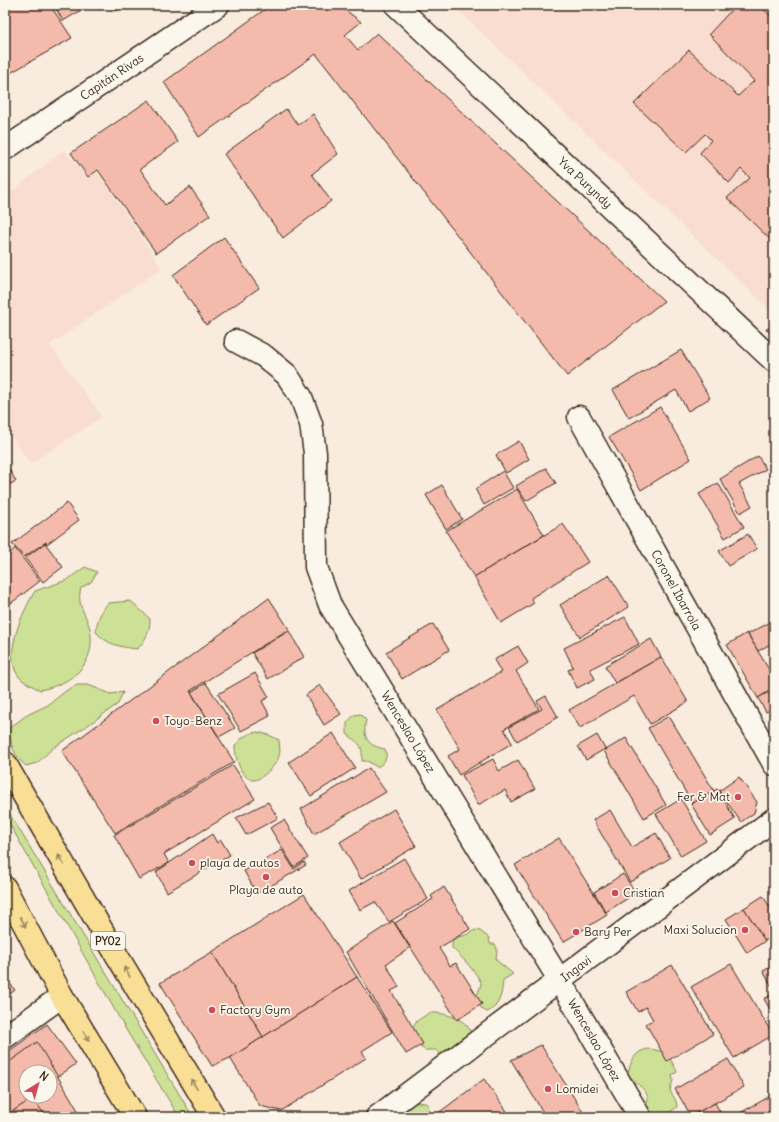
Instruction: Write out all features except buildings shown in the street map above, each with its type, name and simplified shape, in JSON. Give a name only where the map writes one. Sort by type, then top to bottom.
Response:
[{"type":"highway","name":"PY02","points":[[5,762],[110,944],[214,1117]]},
{"type":"highway","points":[[5,888],[62,996],[135,1117]]},
{"type":"street","name":"Capitán Rivas","points":[[5,149],[218,5]]},
{"type":"street","name":"Yva Puryndy","points":[[396,5],[774,361]]},
{"type":"street","name":"Wenceslao López","points":[[236,341],[264,356],[287,375],[301,397],[311,424],[315,453],[316,567],[330,605],[560,981],[640,1117]]},
{"type":"street","name":"Coronel Ibarrola","points":[[579,417],[774,764]]},
{"type":"street","name":"Ingavi","points":[[377,1117],[774,819]]},
{"type":"street","points":[[5,1037],[62,996]]},
{"type":"shaded area","points":[[453,5],[774,5],[774,310],[771,311]]},
{"type":"shaded area","points":[[64,150],[88,178],[98,172],[162,268],[50,345],[102,417],[30,464],[5,426],[5,197]]},
{"type":"green space","points":[[85,567],[97,572],[91,582],[81,588],[80,594],[82,609],[90,629],[90,652],[86,662],[72,677],[62,683],[40,690],[21,679],[15,670],[13,647],[20,622],[35,591],[67,580]]},
{"type":"green space","points":[[131,601],[150,619],[147,636],[137,649],[110,643],[96,632],[99,617],[108,603]]},
{"type":"green space","points":[[77,685],[88,685],[111,694],[123,692],[118,704],[53,748],[37,763],[26,766],[18,758],[13,749],[9,728],[27,715],[48,705],[67,690]]},
{"type":"green space","points":[[360,714],[366,720],[365,732],[370,743],[379,748],[385,749],[385,760],[377,767],[367,761],[362,761],[362,751],[360,745],[347,734],[347,723],[354,715]]},
{"type":"green space","points":[[257,732],[269,735],[279,740],[280,752],[276,763],[269,771],[260,778],[253,780],[245,775],[239,766],[235,746],[244,736]]},
{"type":"green space","points":[[5,806],[193,1117],[179,1117],[125,1028],[5,816]]},
{"type":"green space","points":[[475,930],[480,931],[489,938],[490,944],[495,944],[497,949],[496,960],[513,974],[503,980],[501,995],[498,1003],[487,1012],[482,1009],[476,999],[481,984],[480,981],[469,965],[452,948],[452,942],[455,938],[466,935]]},
{"type":"green space","points":[[429,1013],[454,1017],[469,1028],[471,1036],[470,1044],[466,1060],[460,1069],[455,1069],[436,1050],[425,1050],[417,1045],[412,1029],[417,1021]]},
{"type":"green space","points":[[648,1049],[659,1051],[667,1055],[677,1072],[672,1075],[673,1080],[670,1091],[676,1101],[677,1107],[663,1117],[629,1117],[642,1103],[647,1102],[648,1097],[646,1093],[628,1073],[634,1057],[640,1052]]},
{"type":"green space","points":[[403,1102],[428,1104],[430,1117],[368,1117]]},
{"type":"place","name":"Toyo-Benz","points":[[156,721]]},
{"type":"place","name":"Fer & Mat","points":[[738,797]]},
{"type":"place","name":"playa de autos","points":[[192,863]]},
{"type":"place","name":"Playa de auto","points":[[266,877]]},
{"type":"place","name":"Cristian","points":[[615,893]]},
{"type":"place","name":"Maxi Solucion","points":[[745,930]]},
{"type":"place","name":"Bary Per","points":[[576,932]]},
{"type":"place","name":"Factory Gym","points":[[212,1010]]},
{"type":"place","name":"Lomidei","points":[[548,1089]]}]
